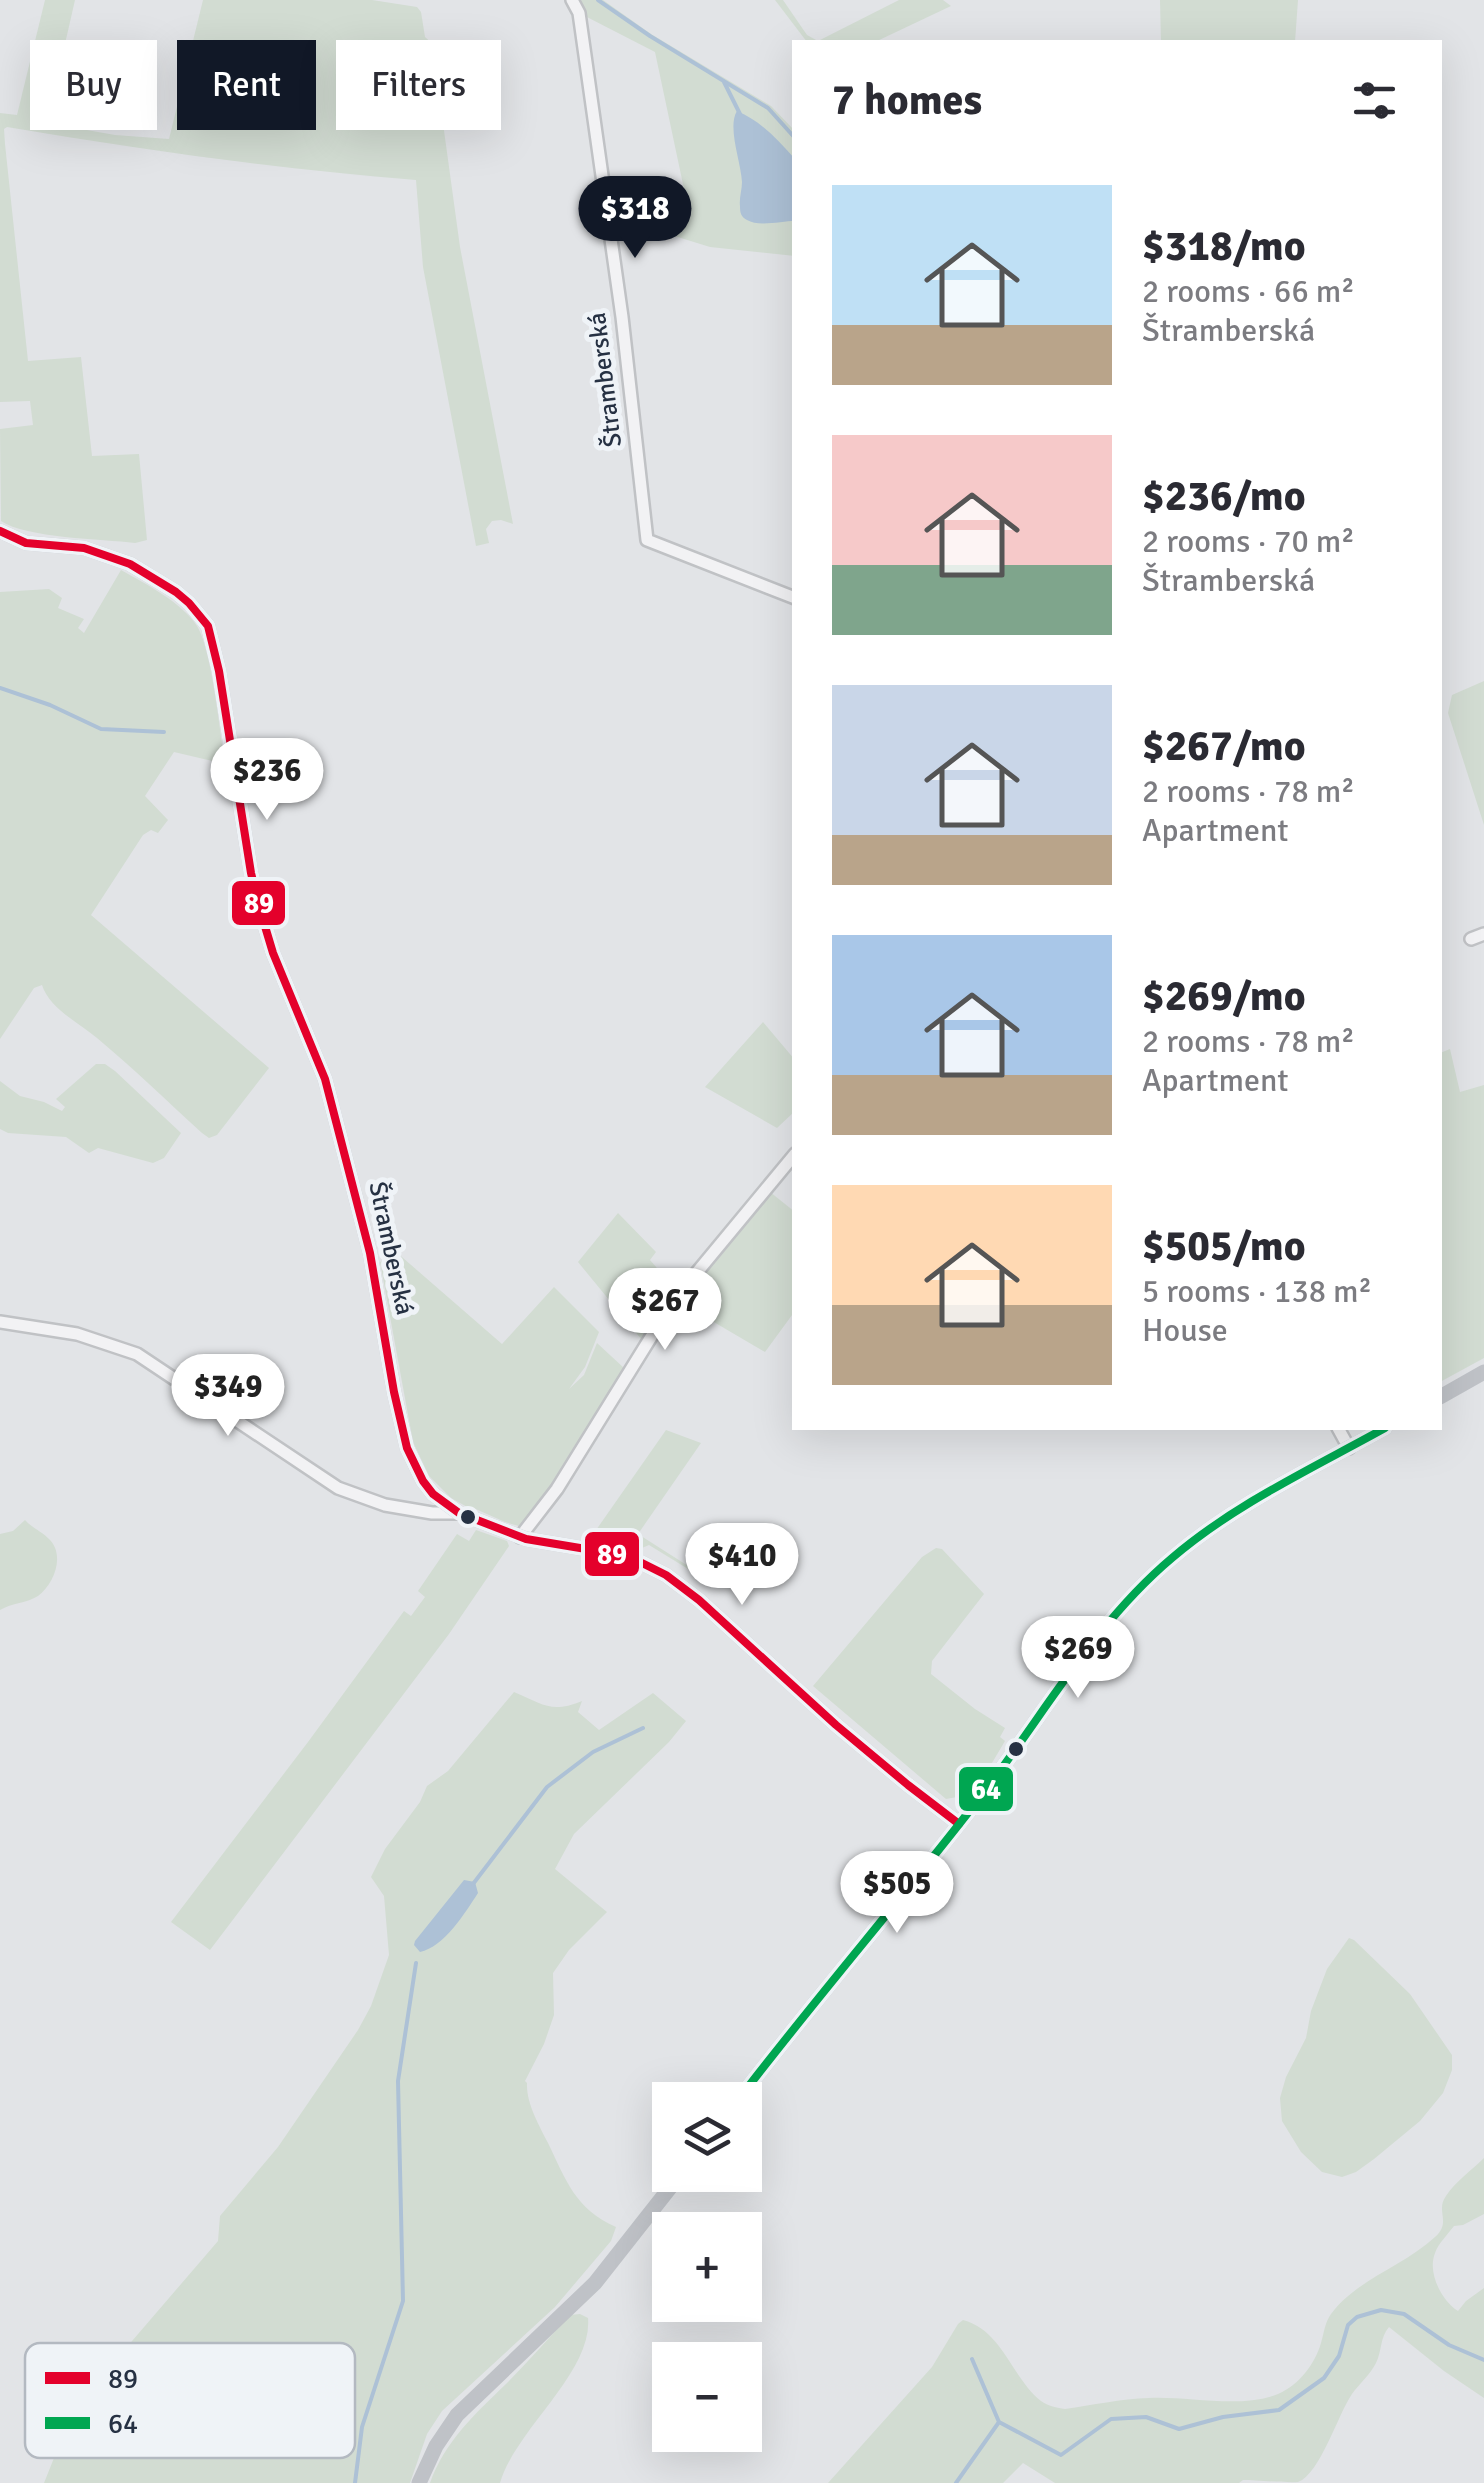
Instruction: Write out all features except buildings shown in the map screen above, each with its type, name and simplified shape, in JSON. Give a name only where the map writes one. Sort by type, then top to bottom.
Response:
[{"type":"street","name":"Štramberská","points":[[572,0],[579,13],[622,316],[647,540],[792,597]]},
{"type":"street","name":"Štramberská","points":[[0,531],[26,543],[84,548],[130,564],[176,592],[208,626],[258,900],[273,952],[325,1079],[370,1253],[407,1448],[422,1481],[459,1513],[520,1538],[623,1556],[666,1575],[888,1768],[959,1824]]},
{"type":"street","points":[[1470,939],[1484,934]]},
{"type":"street","points":[[520,1538],[557,1489],[684,1288],[792,1158]]},
{"type":"street","points":[[0,1322],[78,1334],[137,1354],[338,1488],[385,1505],[459,1513]]},
{"type":"street","points":[[1442,1395],[1484,1372]]},
{"type":"street","points":[[1339,1430],[1349,1448]]},
{"type":"street","points":[[752,2082],[959,1824],[1115,1616],[1174,1556],[1210,1529],[1381,1430]]},
{"type":"street","points":[[419,2483],[436,2446],[457,2415],[603,2274],[667,2192]]},
{"type":"shaded area","points":[[45,0],[75,0],[66,40],[35,40]]},
{"type":"shaded area","points":[[203,0],[372,0],[417,7],[428,40],[336,40],[336,130],[444,130],[460,247],[513,524],[492,521],[486,529],[489,543],[476,546],[423,267],[416,180],[210,158],[7,127],[5,144],[28,361],[81,357],[92,456],[139,454],[147,540],[135,543],[46,534],[1,521],[0,429],[33,425],[30,401],[0,402],[0,113],[17,115],[30,62],[30,130],[87,130],[169,139],[177,106],[177,130],[316,130],[316,40],[193,40]]},
{"type":"shaded area","points":[[581,0],[603,0],[651,34],[771,106],[792,128],[792,256],[710,247],[616,218],[614,210],[684,189],[655,52],[583,15]]},
{"type":"shaded area","points":[[775,0],[783,0],[807,35],[816,40],[805,40]]},
{"type":"shaded area","points":[[899,0],[943,0],[951,6],[879,40],[820,40]]},
{"type":"shaded area","points":[[1160,0],[1298,0],[1295,40],[1161,40]]},
{"type":"shaded area","points":[[121,570],[173,602],[197,626],[211,672],[225,764],[174,752],[145,796],[168,820],[158,833],[151,830],[143,835],[91,915],[269,1068],[217,1135],[209,1138],[58,1008],[42,985],[34,988],[0,1039],[0,592],[49,589],[62,598],[58,608],[84,619],[78,628],[84,633]]},
{"type":"shaded area","points":[[1484,681],[1484,825],[1448,713],[1452,695]]},
{"type":"shaded area","points":[[763,1022],[792,1056],[792,1114],[777,1128],[705,1087]]},
{"type":"shaded area","points":[[1450,1049],[1460,1092],[1484,1085],[1484,1358],[1442,1381],[1442,1052]]},
{"type":"shaded area","points":[[96,1064],[105,1064],[115,1071],[181,1133],[164,1158],[153,1163],[98,1148],[89,1153],[66,1137],[8,1133],[0,1129],[0,1081],[20,1096],[62,1111],[65,1107],[56,1099]]},
{"type":"shaded area","points":[[770,1192],[792,1210],[792,1315],[765,1352],[678,1301]]},
{"type":"shaded area","points":[[618,1213],[656,1252],[650,1260],[676,1290],[642,1340],[578,1262]]},
{"type":"shaded area","points":[[395,1251],[502,1344],[554,1287],[599,1332],[585,1367],[569,1389],[584,1375],[597,1343],[624,1368],[566,1468],[522,1527],[451,1498],[429,1476],[413,1442],[380,1262]]},
{"type":"shaded area","points":[[666,1430],[701,1443],[638,1534],[696,1571],[693,1572],[649,1545],[642,1548],[594,1533]]},
{"type":"shaded area","points":[[25,1520],[54,1547],[56,1570],[38,1596],[0,1610],[0,1534],[13,1531]]},
{"type":"shaded area","points":[[476,1530],[507,1541],[509,1546],[449,1634],[210,1950],[171,1922],[404,1611],[411,1616],[425,1597],[418,1591],[457,1534],[469,1541]]},
{"type":"shaded area","points":[[936,1548],[942,1549],[984,1594],[932,1661],[931,1674],[1005,1728],[1000,1737],[1005,1741],[968,1795],[946,1799],[813,1686],[922,1557]]},
{"type":"shaded area","points":[[514,1692],[555,1707],[582,1701],[578,1712],[599,1730],[653,1693],[686,1721],[574,1834],[555,1869],[607,1912],[569,1950],[553,1973],[554,2015],[525,2081],[534,2114],[573,2192],[602,2220],[616,2227],[611,2241],[555,2307],[442,2411],[427,2434],[410,2483],[44,2483],[54,2458],[355,2458],[355,2343],[130,2343],[218,2241],[220,2216],[278,2147],[358,2030],[389,1955],[384,1896],[371,1877],[427,1786],[448,1771]]},
{"type":"shaded area","points":[[1349,1938],[1410,1994],[1452,2055],[1452,2070],[1443,2093],[1420,2121],[1356,2172],[1342,2177],[1322,2172],[1301,2152],[1282,2121],[1280,2098],[1306,2038],[1311,2011],[1327,1969]]},
{"type":"shaded area","points":[[1484,2158],[1484,2214],[1454,2226],[1436,2250],[1433,2269],[1442,2294],[1458,2311],[1484,2288],[1484,2398],[1389,2327],[1374,2367],[1352,2394],[1314,2468],[1298,2482],[1055,2483],[1023,2463],[1003,2483],[828,2483],[932,2367],[963,2320],[988,2334],[1031,2391],[1041,2401],[1056,2407],[1149,2398],[1248,2401],[1278,2394],[1293,2385],[1310,2366],[1329,2317],[1342,2302],[1440,2232],[1443,2201]]},
{"type":"shaded area","points":[[570,2315],[588,2318],[578,2359],[521,2442],[500,2483],[430,2483],[462,2429]]},
{"type":"water","points":[[737,111],[746,115],[792,156],[792,221],[757,223],[741,214],[742,182],[734,118]]},
{"type":"water","points":[[464,1880],[475,1882],[478,1893],[445,1936],[420,1952],[415,1941]]},
{"type":"waterway","points":[[598,0],[768,108],[792,135]]},
{"type":"waterway","points":[[724,82],[740,114]]},
{"type":"waterway","points":[[0,688],[50,705],[101,729],[164,732]]},
{"type":"waterway","points":[[473,1884],[547,1787],[593,1752],[643,1728]]},
{"type":"waterway","points":[[355,2483],[362,2427],[403,2301],[398,2081],[416,1963]]},
{"type":"waterway","points":[[956,2483],[999,2422],[1061,2455],[1111,2419],[1146,2417],[1179,2429],[1223,2417],[1279,2410],[1324,2378],[1339,2356],[1348,2325],[1357,2317],[1381,2310],[1404,2314],[1449,2345],[1484,2360]]},
{"type":"waterway","points":[[972,2359],[999,2422]]},
{"type":"transit line","name":"89","points":[[0,531],[26,543],[84,548],[130,564],[176,592],[208,626],[261,913],[273,953],[325,1079],[370,1253],[407,1448],[423,1481],[433,1494],[459,1513],[526,1539],[634,1559],[666,1575],[699,1600],[836,1725],[959,1824]]},
{"type":"transit line","name":"64","points":[[752,2082],[988,1787],[1096,1638],[1145,1583],[1222,1521],[1381,1430]]}]
